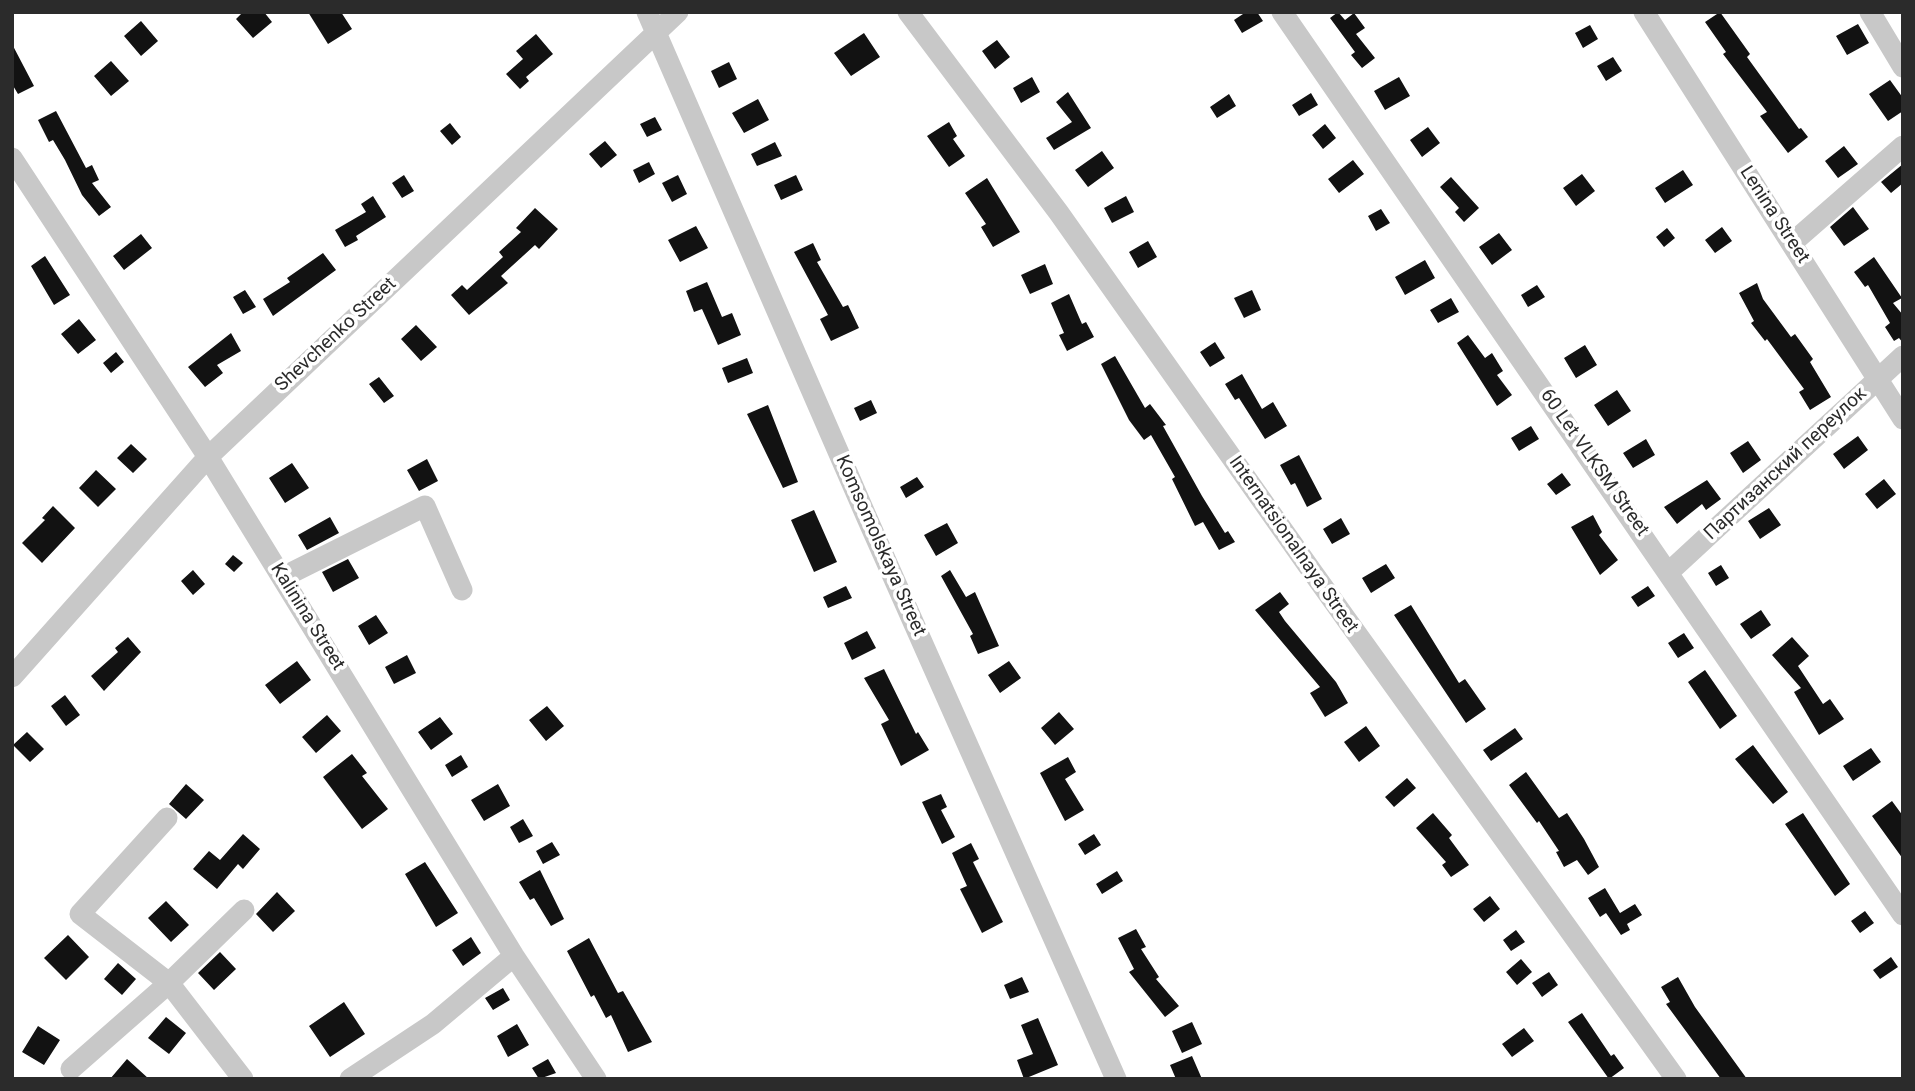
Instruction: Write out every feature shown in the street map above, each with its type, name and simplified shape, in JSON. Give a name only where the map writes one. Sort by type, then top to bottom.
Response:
[{"type":"street","name":"Shevchenko Street","points":[[12,677],[208,457],[652,22],[678,12]]},
{"type":"street","name":"Internatsionalnaya Street","points":[[908,12],[1059,213],[1676,1079]]},
{"type":"street","name":"60 Let VLKSM Street","points":[[1282,12],[1903,915]]},
{"type":"street","name":"Lenina Street","points":[[1644,12],[1903,419]]},
{"type":"street","points":[[1870,12],[1903,67]]},
{"type":"street","name":"Komsomolskaya Street","points":[[652,22],[873,531],[1116,1079]]},
{"type":"street","points":[[1792,243],[1903,146]]},
{"type":"street","name":"Kalinina Street","points":[[12,158],[208,457],[514,956],[596,1079]]},
{"type":"street","name":"Партизанский переулок","points":[[1669,572],[1903,356]]},
{"type":"street","points":[[283,577],[425,506],[462,590]]},
{"type":"street","points":[[167,818],[80,914],[169,983],[243,1079]]},
{"type":"street","points":[[71,1069],[169,983],[244,910]]},
{"type":"street","points":[[350,1079],[433,1024],[514,956]]},
{"type":"building","points":[[243,12],[264,12],[272,22],[253,38],[236,19]]},
{"type":"building","points":[[308,12],[341,12],[352,29],[328,44]]},
{"type":"building","points":[[1246,12],[1257,12],[1263,21],[1242,33],[1234,20]]},
{"type":"building","points":[[1338,12],[1345,20],[1354,13],[1365,28],[1356,34],[1375,58],[1362,68],[1351,55],[1355,52],[1330,18]]},
{"type":"building","points":[[1720,12],[1750,54],[1747,57],[1799,129],[1808,137],[1788,153],[1760,116],[1767,112],[1723,54],[1726,52],[1705,22]]},
{"type":"building","points":[[141,21],[158,41],[141,56],[124,36]]},
{"type":"building","points":[[1858,24],[1869,43],[1847,55],[1836,36]]},
{"type":"building","points":[[1590,25],[1598,39],[1583,48],[1575,33]]},
{"type":"building","points":[[864,33],[880,57],[851,76],[834,53]]},
{"type":"building","points":[[536,34],[553,54],[526,77],[529,81],[520,89],[506,74],[523,59],[516,51]]},
{"type":"building","points":[[997,40],[1010,57],[995,69],[982,51]]},
{"type":"building","points":[[12,44],[34,86],[18,94],[12,84]]},
{"type":"building","points":[[1613,57],[1622,71],[1606,81],[1597,66]]},
{"type":"building","points":[[111,61],[129,81],[111,96],[94,76]]},
{"type":"building","points":[[729,62],[737,79],[719,88],[711,71]]},
{"type":"building","points":[[1032,77],[1040,92],[1021,103],[1013,88]]},
{"type":"building","points":[[1399,77],[1410,96],[1385,110],[1374,91]]},
{"type":"building","points":[[1890,80],[1903,98],[1903,111],[1888,121],[1869,94]]},
{"type":"building","points":[[1068,92],[1091,128],[1054,150],[1046,138],[1072,122],[1056,102]]},
{"type":"building","points":[[1311,93],[1318,105],[1299,116],[1292,105]]},
{"type":"building","points":[[1229,94],[1236,106],[1217,118],[1210,107]]},
{"type":"building","points":[[758,99],[769,120],[744,133],[732,113]]},
{"type":"building","points":[[56,111],[86,168],[92,165],[99,180],[92,183],[111,207],[99,216],[82,195],[65,160],[53,140],[49,142],[38,120]]},
{"type":"building","points":[[655,117],[662,130],[647,137],[640,124]]},
{"type":"building","points":[[949,122],[957,136],[953,139],[965,156],[949,167],[927,136]]},
{"type":"building","points":[[450,123],[461,137],[452,145],[440,131]]},
{"type":"building","points":[[1325,124],[1336,138],[1323,149],[1312,135]]},
{"type":"building","points":[[1428,127],[1440,143],[1422,157],[1410,140]]},
{"type":"building","points":[[605,141],[617,155],[601,168],[589,154]]},
{"type":"building","points":[[775,142],[782,156],[757,166],[751,154]]},
{"type":"building","points":[[1844,146],[1858,164],[1838,178],[1825,161]]},
{"type":"building","points":[[1102,151],[1114,168],[1088,187],[1075,170]]},
{"type":"building","points":[[1353,160],[1364,174],[1339,193],[1328,179]]},
{"type":"building","points":[[649,162],[655,174],[639,183],[633,170]]},
{"type":"building","points":[[1903,164],[1903,183],[1891,193],[1881,182]]},
{"type":"building","points":[[1683,170],[1693,185],[1665,203],[1655,188]]},
{"type":"building","points":[[1582,174],[1595,191],[1576,206],[1563,188]]},
{"type":"building","points":[[404,175],[414,191],[402,198],[392,183]]},
{"type":"building","points":[[678,175],[687,194],[672,202],[662,183]]},
{"type":"building","points":[[796,175],[803,190],[781,200],[774,185]]},
{"type":"building","points":[[1451,177],[1479,208],[1464,222],[1455,212],[1459,208],[1440,187]]},
{"type":"building","points":[[987,178],[1020,232],[993,247],[981,227],[986,224],[965,193]]},
{"type":"building","points":[[373,196],[386,217],[356,236],[358,240],[345,247],[335,230],[366,212],[361,204]]},
{"type":"building","points":[[1126,196],[1134,212],[1112,223],[1104,208]]},
{"type":"building","points":[[1853,207],[1869,229],[1844,246],[1830,227]]},
{"type":"building","points":[[535,208],[558,229],[539,249],[535,245],[501,276],[508,283],[469,315],[451,295],[462,285],[467,290],[503,257],[499,252],[521,232],[516,228]]},
{"type":"building","points":[[1381,209],[1390,223],[1376,231],[1368,216]]},
{"type":"building","points":[[696,226],[708,248],[680,262],[668,240]]},
{"type":"building","points":[[1722,227],[1732,241],[1715,253],[1705,240]]},
{"type":"building","points":[[1667,228],[1675,238],[1664,247],[1656,237]]},
{"type":"building","points":[[1499,233],[1512,250],[1492,265],[1479,247]]},
{"type":"building","points":[[141,234],[152,248],[124,270],[113,256]]},
{"type":"building","points":[[1148,241],[1157,257],[1138,268],[1129,252]]},
{"type":"building","points":[[813,243],[821,260],[817,262],[843,307],[848,305],[859,328],[831,341],[820,319],[828,315],[794,252]]},
{"type":"building","points":[[323,253],[336,270],[273,316],[263,299],[290,282],[287,278]]},
{"type":"building","points":[[45,256],[70,295],[54,305],[31,266]]},
{"type":"building","points":[[1874,257],[1902,298],[1893,303],[1903,315],[1903,343],[1899,338],[1894,341],[1885,327],[1890,323],[1868,285],[1865,287],[1854,272]]},
{"type":"building","points":[[1425,260],[1435,278],[1405,295],[1395,277]]},
{"type":"building","points":[[1045,264],[1053,284],[1030,294],[1021,275]]},
{"type":"building","points":[[707,282],[722,317],[732,313],[741,335],[718,345],[702,309],[694,312],[686,291]]},
{"type":"building","points":[[1757,283],[1763,299],[1791,337],[1795,334],[1813,359],[1810,362],[1831,397],[1810,410],[1799,392],[1804,389],[1767,339],[1765,341],[1751,323],[1754,321],[1739,293]]},
{"type":"building","points":[[1537,285],[1545,297],[1528,307],[1521,295]]},
{"type":"building","points":[[245,290],[256,307],[243,314],[233,297]]},
{"type":"building","points":[[1252,290],[1261,310],[1244,318],[1234,298]]},
{"type":"building","points":[[1069,294],[1082,324],[1086,322],[1094,337],[1067,351],[1059,335],[1064,333],[1051,303]]},
{"type":"building","points":[[1451,298],[1459,312],[1438,323],[1430,310]]},
{"type":"building","points":[[79,319],[96,340],[78,354],[61,334]]},
{"type":"building","points":[[416,325],[437,347],[421,361],[401,339]]},
{"type":"building","points":[[231,333],[241,351],[217,365],[223,373],[205,387],[188,367]]},
{"type":"building","points":[[1468,335],[1485,358],[1492,353],[1503,371],[1497,375],[1512,395],[1497,406],[1457,343]]},
{"type":"building","points":[[1215,342],[1225,358],[1210,367],[1200,352]]},
{"type":"building","points":[[1585,345],[1597,365],[1576,378],[1564,358]]},
{"type":"building","points":[[116,352],[124,362],[111,373],[103,363]]},
{"type":"building","points":[[1115,356],[1145,408],[1150,404],[1166,425],[1163,426],[1202,496],[1225,533],[1228,531],[1235,542],[1219,550],[1203,522],[1195,526],[1172,479],[1175,477],[1151,435],[1144,440],[1129,420],[1101,364]]},
{"type":"building","points":[[747,358],[753,373],[728,383],[722,368]]},
{"type":"building","points":[[1242,374],[1262,409],[1273,402],[1287,426],[1265,439],[1239,398],[1235,400],[1225,384]]},
{"type":"building","points":[[379,377],[394,396],[384,403],[369,384]]},
{"type":"building","points":[[1617,390],[1631,411],[1608,426],[1594,405]]},
{"type":"building","points":[[871,400],[877,413],[860,421],[854,408]]},
{"type":"building","points":[[768,405],[798,482],[783,488],[747,414]]},
{"type":"building","points":[[1531,426],[1539,439],[1519,451],[1511,438]]},
{"type":"building","points":[[1858,436],[1868,450],[1844,469],[1833,454]]},
{"type":"building","points":[[1646,439],[1655,455],[1633,468],[1623,453]]},
{"type":"building","points":[[1748,441],[1761,460],[1743,473],[1730,453]]},
{"type":"building","points":[[131,444],[147,459],[133,473],[117,458]]},
{"type":"building","points":[[1299,455],[1322,499],[1307,507],[1295,483],[1291,485],[1280,465]]},
{"type":"building","points":[[427,459],[438,481],[419,491],[407,470]]},
{"type":"building","points":[[292,463],[309,488],[285,503],[269,478]]},
{"type":"building","points":[[96,470],[116,489],[98,507],[79,488]]},
{"type":"building","points":[[1562,473],[1571,485],[1556,495],[1547,484]]},
{"type":"building","points":[[917,477],[924,487],[906,498],[900,487]]},
{"type":"building","points":[[1884,479],[1896,494],[1877,509],[1865,494]]},
{"type":"building","points":[[1707,480],[1721,499],[1706,510],[1702,504],[1677,524],[1664,507]]},
{"type":"building","points":[[53,506],[75,528],[42,563],[22,543],[45,520],[42,518]]},
{"type":"building","points":[[1769,508],[1781,525],[1760,539],[1748,521]]},
{"type":"building","points":[[814,510],[837,562],[814,572],[791,520]]},
{"type":"building","points":[[1593,515],[1602,532],[1599,535],[1618,560],[1600,575],[1571,527]]},
{"type":"building","points":[[330,517],[339,533],[307,550],[298,535]]},
{"type":"building","points":[[1341,518],[1350,534],[1332,544],[1323,529]]},
{"type":"building","points":[[947,523],[958,543],[936,556],[924,535]]},
{"type":"building","points":[[233,555],[243,563],[234,572],[225,564]]},
{"type":"building","points":[[348,559],[359,578],[333,592],[322,572]]},
{"type":"building","points":[[1386,564],[1395,578],[1371,593],[1362,578]]},
{"type":"building","points":[[1721,565],[1729,578],[1716,586],[1708,573]]},
{"type":"building","points":[[193,570],[205,584],[193,595],[181,581]]},
{"type":"building","points":[[950,570],[966,597],[975,592],[999,646],[978,654],[970,636],[973,634],[941,576]]},
{"type":"building","points":[[846,586],[852,598],[828,608],[823,597]]},
{"type":"building","points":[[1648,586],[1655,596],[1638,607],[1631,597]]},
{"type":"building","points":[[1280,592],[1289,604],[1279,612],[1336,682],[1348,703],[1325,717],[1310,693],[1320,687],[1255,610]]},
{"type":"building","points":[[1411,605],[1459,683],[1465,679],[1486,709],[1466,723],[1394,615]]},
{"type":"building","points":[[1761,610],[1771,625],[1751,639],[1740,624]]},
{"type":"building","points":[[376,615],[388,633],[369,645],[358,626]]},
{"type":"building","points":[[867,631],[876,648],[852,660],[844,643]]},
{"type":"building","points":[[1684,633],[1694,648],[1678,658],[1668,643]]},
{"type":"building","points":[[128,637],[141,652],[104,691],[91,676],[118,652],[115,648]]},
{"type":"building","points":[[1792,637],[1809,656],[1798,666],[1823,704],[1830,699],[1844,719],[1819,735],[1794,692],[1801,688],[1772,655]]},
{"type":"building","points":[[407,655],[416,673],[394,684],[385,667]]},
{"type":"building","points":[[297,661],[311,680],[280,704],[265,685]]},
{"type":"building","points":[[1009,661],[1021,678],[1000,693],[988,675]]},
{"type":"building","points":[[884,669],[916,734],[918,732],[929,750],[901,766],[881,724],[889,720],[864,678]]},
{"type":"building","points":[[1705,670],[1737,716],[1720,729],[1688,682]]},
{"type":"building","points":[[65,695],[80,715],[66,726],[51,706]]},
{"type":"building","points":[[547,706],[564,726],[546,741],[529,720]]},
{"type":"building","points":[[1059,712],[1074,729],[1055,745],[1041,728]]},
{"type":"building","points":[[327,715],[341,731],[316,753],[302,737]]},
{"type":"building","points":[[440,717],[453,734],[431,750],[418,732]]},
{"type":"building","points":[[1366,726],[1380,746],[1359,762],[1344,742]]},
{"type":"building","points":[[1515,728],[1523,739],[1491,761],[1483,750]]},
{"type":"building","points":[[27,732],[44,749],[30,762],[13,745]]},
{"type":"building","points":[[1753,745],[1788,792],[1773,804],[1735,759]]},
{"type":"building","points":[[1871,748],[1881,762],[1853,781],[1843,766]]},
{"type":"building","points":[[352,754],[367,773],[362,776],[388,809],[362,829],[323,777]]},
{"type":"building","points":[[461,755],[468,767],[452,777],[445,765]]},
{"type":"building","points":[[1068,757],[1076,772],[1065,779],[1084,810],[1065,821],[1040,773]]},
{"type":"building","points":[[1526,772],[1559,818],[1567,813],[1584,839],[1599,867],[1588,875],[1577,860],[1564,867],[1556,852],[1559,851],[1539,821],[1537,823],[1509,785]]},
{"type":"building","points":[[1407,778],[1416,788],[1394,807],[1385,797]]},
{"type":"building","points":[[186,784],[204,800],[186,819],[169,804]]},
{"type":"building","points":[[498,784],[510,806],[484,821],[471,800]]},
{"type":"building","points":[[941,794],[947,807],[941,810],[955,837],[942,844],[922,802]]},
{"type":"building","points":[[1892,801],[1903,816],[1903,859],[1872,816]]},
{"type":"building","points":[[1433,813],[1452,835],[1449,838],[1469,865],[1451,877],[1442,865],[1446,862],[1416,828]]},
{"type":"building","points":[[1803,813],[1850,884],[1835,896],[1785,824]]},
{"type":"building","points":[[523,819],[533,836],[519,843],[510,827]]},
{"type":"building","points":[[243,834],[260,849],[243,869],[238,864],[217,889],[193,869],[209,851],[220,860]]},
{"type":"building","points":[[1094,834],[1101,845],[1085,855],[1078,844]]},
{"type":"building","points":[[552,842],[560,855],[543,864],[536,851]]},
{"type":"building","points":[[971,843],[979,859],[973,862],[1003,922],[982,933],[960,889],[967,886],[952,853]]},
{"type":"building","points":[[425,862],[458,913],[436,927],[405,874]]},
{"type":"building","points":[[540,870],[564,919],[551,926],[534,898],[530,900],[519,882]]},
{"type":"building","points":[[1117,871],[1123,881],[1102,894],[1096,884]]},
{"type":"building","points":[[1605,888],[1620,913],[1635,904],[1642,915],[1627,924],[1630,930],[1621,935],[1606,913],[1600,917],[1588,898]]},
{"type":"building","points":[[277,892],[295,911],[273,932],[256,914]]},
{"type":"building","points":[[1490,896],[1500,909],[1484,922],[1473,909]]},
{"type":"building","points":[[166,901],[189,925],[171,942],[148,918]]},
{"type":"building","points":[[1865,911],[1874,923],[1860,933],[1851,921]]},
{"type":"building","points":[[1136,929],[1146,947],[1141,949],[1159,977],[1156,979],[1179,1006],[1165,1017],[1129,972],[1134,969],[1118,938]]},
{"type":"building","points":[[1516,930],[1525,942],[1511,951],[1503,940]]},
{"type":"building","points":[[68,935],[89,957],[66,980],[44,958]]},
{"type":"building","points":[[471,937],[481,953],[463,966],[452,950]]},
{"type":"building","points":[[589,938],[618,993],[623,991],[652,1042],[628,1052],[611,1015],[606,1018],[594,995],[591,997],[567,951]]},
{"type":"building","points":[[220,952],[236,969],[214,990],[198,973]]},
{"type":"building","points":[[1891,957],[1898,967],[1880,979],[1873,970]]},
{"type":"building","points":[[1521,959],[1532,972],[1517,985],[1506,972]]},
{"type":"building","points":[[118,963],[136,979],[122,995],[104,979]]},
{"type":"building","points":[[1549,972],[1558,985],[1542,997],[1532,983]]},
{"type":"building","points":[[1022,977],[1029,992],[1010,999],[1004,985]]},
{"type":"building","points":[[1678,977],[1695,1007],[1747,1079],[1721,1079],[1666,1004],[1670,1002],[1661,987]]},
{"type":"building","points":[[503,988],[510,1000],[493,1010],[485,998]]},
{"type":"building","points":[[344,1002],[365,1034],[330,1057],[309,1026]]},
{"type":"building","points":[[1582,1013],[1611,1056],[1614,1054],[1624,1068],[1609,1079],[1568,1022]]},
{"type":"building","points":[[166,1017],[186,1033],[169,1054],[148,1038]]},
{"type":"building","points":[[1038,1018],[1058,1065],[1024,1079],[1017,1060],[1033,1054],[1021,1025]]},
{"type":"building","points":[[1192,1022],[1202,1044],[1182,1053],[1172,1031]]},
{"type":"building","points":[[517,1024],[529,1045],[508,1057],[497,1036]]},
{"type":"building","points":[[38,1026],[60,1040],[44,1065],[22,1052]]},
{"type":"building","points":[[1524,1028],[1534,1041],[1512,1057],[1502,1044]]},
{"type":"building","points":[[1192,1056],[1202,1079],[1176,1079],[1170,1065]]},
{"type":"building","points":[[127,1059],[149,1079],[110,1079]]},
{"type":"building","points":[[548,1059],[556,1073],[539,1079],[532,1068]]}]
